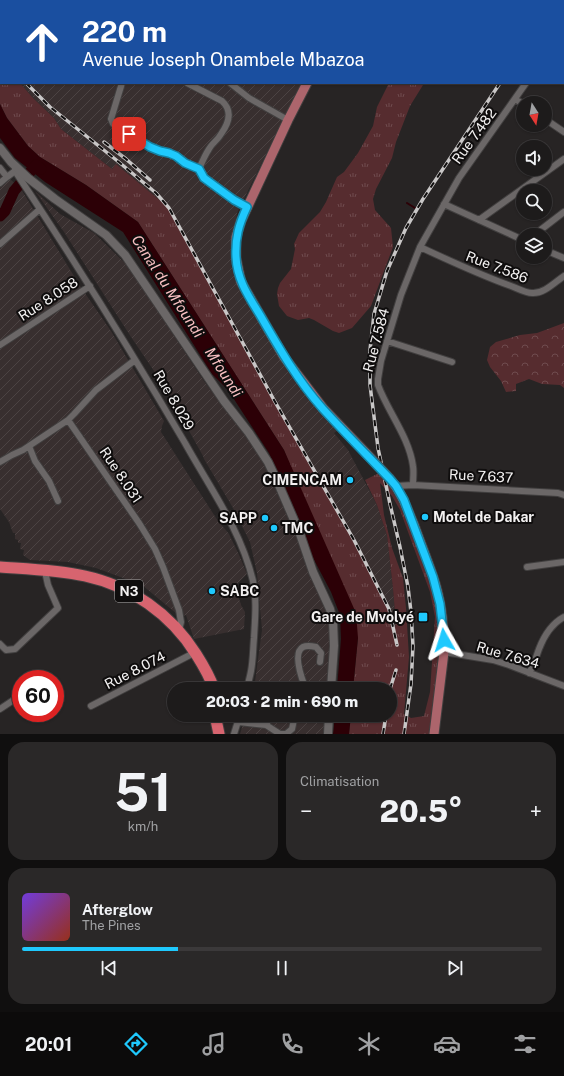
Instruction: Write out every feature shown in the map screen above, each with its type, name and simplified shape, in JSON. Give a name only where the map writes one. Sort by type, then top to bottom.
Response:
[{"type":"highway","name":"N3","points":[[0,567],[84,576],[102,580],[130,592],[158,610],[179,630],[200,659],[211,682]]},
{"type":"highway","name":"N3","points":[[0,573],[80,580],[127,596],[155,615],[171,630],[190,655],[205,682]]},
{"type":"highway","points":[[216,722],[219,734]]},
{"type":"highway","points":[[222,722],[225,734]]},
{"type":"main road","points":[[306,84],[240,222],[236,237],[236,258],[241,282],[284,357],[322,408],[393,483],[406,505],[433,577],[440,604],[444,652],[434,734]]},
{"type":"main road","name":"Rue 8.029","points":[[0,148],[15,169]]},
{"type":"main road","points":[[15,169],[54,199],[106,235],[126,255],[224,402],[249,433],[268,462],[300,534],[313,572],[330,609],[334,622],[331,682]]},
{"type":"main road","points":[[328,734],[329,722]]},
{"type":"street","points":[[122,84],[111,119],[113,124],[150,147],[176,156],[185,163],[199,169],[204,178],[234,200],[247,207]]},
{"type":"street","points":[[188,84],[222,101],[230,113],[221,135],[208,150],[199,169]]},
{"type":"street","points":[[231,84],[249,98],[288,120]]},
{"type":"street","name":"Rue 7.482","points":[[444,204],[458,178],[525,84]]},
{"type":"street","points":[[552,124],[564,132]]},
{"type":"street","points":[[479,220],[564,159]]},
{"type":"street","points":[[0,168],[7,177]]},
{"type":"street","points":[[0,183],[15,169]]},
{"type":"street","name":"Rue 8.029","points":[[15,169],[90,286],[218,497],[237,536],[253,582],[255,602],[251,671],[249,682]]},
{"type":"street","points":[[444,204],[516,237]]},
{"type":"street","name":"Rue 7.584","points":[[413,485],[414,469],[411,456],[378,385],[378,379],[381,361],[401,295],[420,247],[444,204]]},
{"type":"street","points":[[0,244],[40,209]]},
{"type":"street","points":[[543,228],[564,212]]},
{"type":"street","name":"Rue 7.586","points":[[420,247],[502,283],[532,293],[539,292],[547,288],[564,276]]},
{"type":"street","points":[[552,253],[564,258]]},
{"type":"street","name":"Rue 8.058","points":[[0,345],[90,286]]},
{"type":"street","points":[[388,341],[452,362]]},
{"type":"street","points":[[0,462],[29,446],[68,420],[96,390],[135,360]]},
{"type":"street","name":"Rue 8.031","points":[[68,420],[132,511],[155,549],[179,610],[181,622],[179,630]]},
{"type":"street","points":[[29,446],[35,461],[49,481],[58,501]]},
{"type":"street","name":"Rue 7.637","points":[[393,483],[558,493],[564,495]]},
{"type":"street","points":[[527,567],[564,562]]},
{"type":"street","points":[[0,644],[6,650],[15,649],[58,608],[48,585],[46,576]]},
{"type":"street","points":[[529,672],[547,632],[558,620],[564,617]]},
{"type":"street","points":[[303,682],[299,671],[298,660],[299,651],[302,647],[316,647],[320,653],[320,662]]},
{"type":"street","name":"Rue 7.634","points":[[444,652],[493,660],[564,686]]},
{"type":"street","name":"Rue 8.074","points":[[91,706],[190,655]]},
{"type":"street","points":[[0,709],[12,700]]},
{"type":"street","points":[[234,734],[238,722]]},
{"type":"street","points":[[255,722],[266,725],[280,734],[286,734],[292,729],[294,722]]},
{"type":"shaded area","points":[[21,84],[301,84],[237,213],[235,262],[231,265],[264,325],[263,330],[271,345],[276,346],[338,430],[334,433],[348,450],[377,505],[387,535],[396,624],[394,632],[389,609],[354,540],[274,400],[169,208],[116,164],[112,169],[61,129],[54,118]]},
{"type":"shaded area","points":[[0,170],[21,189],[80,286],[111,331],[164,421],[161,432],[216,518],[229,534],[247,574],[234,587],[245,612],[244,629],[194,639],[186,615],[178,618],[177,614],[142,585],[96,568],[68,562],[30,560],[23,555],[24,550],[20,549],[21,543],[18,543],[18,540],[15,539],[15,533],[13,533],[9,522],[0,509]]},
{"type":"shaded area","points":[[35,191],[60,214],[94,233],[127,265],[204,381],[261,457],[323,600],[330,622],[331,645],[328,682],[255,682],[262,630],[257,573],[250,542],[173,399],[131,337],[64,232]]},
{"type":"shaded area","points":[[244,722],[325,722],[324,734],[240,734]]},
{"type":"green space","points":[[0,84],[21,84],[54,118],[61,129],[112,169],[116,164],[169,208],[274,400],[354,540],[389,609],[394,631],[396,624],[387,535],[377,505],[365,480],[383,471],[390,479],[429,565],[444,640],[434,734],[349,734],[350,722],[397,722],[397,682],[354,682],[358,638],[284,450],[138,222],[86,185],[40,157],[28,146],[7,118],[0,104]],"holes":[[[380,483],[392,496],[400,510],[430,592],[435,617],[430,692],[424,716],[411,718],[404,714],[409,657],[403,578],[392,548],[384,515]]]},
{"type":"green space","points":[[388,84],[423,84],[410,106],[396,142],[392,158],[376,189],[373,199],[375,210],[391,228],[393,247],[371,306],[352,328],[339,333],[309,318],[298,320],[287,316],[279,306],[277,294],[278,288],[291,269],[295,249],[294,244],[299,233],[320,212],[337,177],[344,172],[358,153],[373,126],[377,107]]},
{"type":"green space","points":[[564,323],[564,388],[560,385],[542,384],[529,379],[516,384],[516,391],[506,392],[501,381],[490,367],[487,360],[490,347],[496,342],[520,335],[537,333]]},
{"type":"water","name":"Canal du Mfoundi","points":[[0,104],[7,118],[28,146],[40,157],[86,185],[138,222],[284,450],[356,613],[358,638],[354,682],[338,682],[341,639],[340,615],[331,592],[311,554],[305,533],[269,453],[228,390],[212,374],[123,232],[45,182],[15,158],[0,138]]},
{"type":"water","points":[[334,722],[350,722],[349,734],[333,734]]},
{"type":"waterway","name":"Mfoundi","points":[[0,216],[5,211],[14,191],[36,165],[41,169]]},
{"type":"waterway","points":[[407,203],[415,208]]},
{"type":"railway","points":[[27,84],[50,107],[156,193],[169,208],[274,400],[354,540],[389,609],[397,645]]},
{"type":"railway","points":[[404,734],[411,684],[413,646],[411,612],[408,587],[400,547],[378,448],[370,385],[370,350],[374,314],[387,271],[406,228],[423,199],[499,84]]},
{"type":"railway","points":[[104,142],[150,180]]},
{"type":"railway","points":[[392,682],[396,670]]},
{"type":"railway","points":[[383,734],[385,722]]},
{"type":"place","name":"CIMENCAM","points":[[350,480]]},
{"type":"place","name":"Motel de Dakar","points":[[425,517]]},
{"type":"place","name":"SAPP","points":[[265,518]]},
{"type":"place","name":"TMC","points":[[274,528]]},
{"type":"place","name":"SABC","points":[[212,591]]},
{"type":"place","name":"Gare de Mvolyé","points":[[423,617]]},
{"type":"route","points":[[129,134],[150,147],[176,156],[185,163],[199,169],[204,178],[234,200],[247,207],[240,222],[236,237],[236,258],[241,282],[284,357],[305,386],[322,408],[398,489],[422,545],[433,577],[440,604],[444,640]]}]
